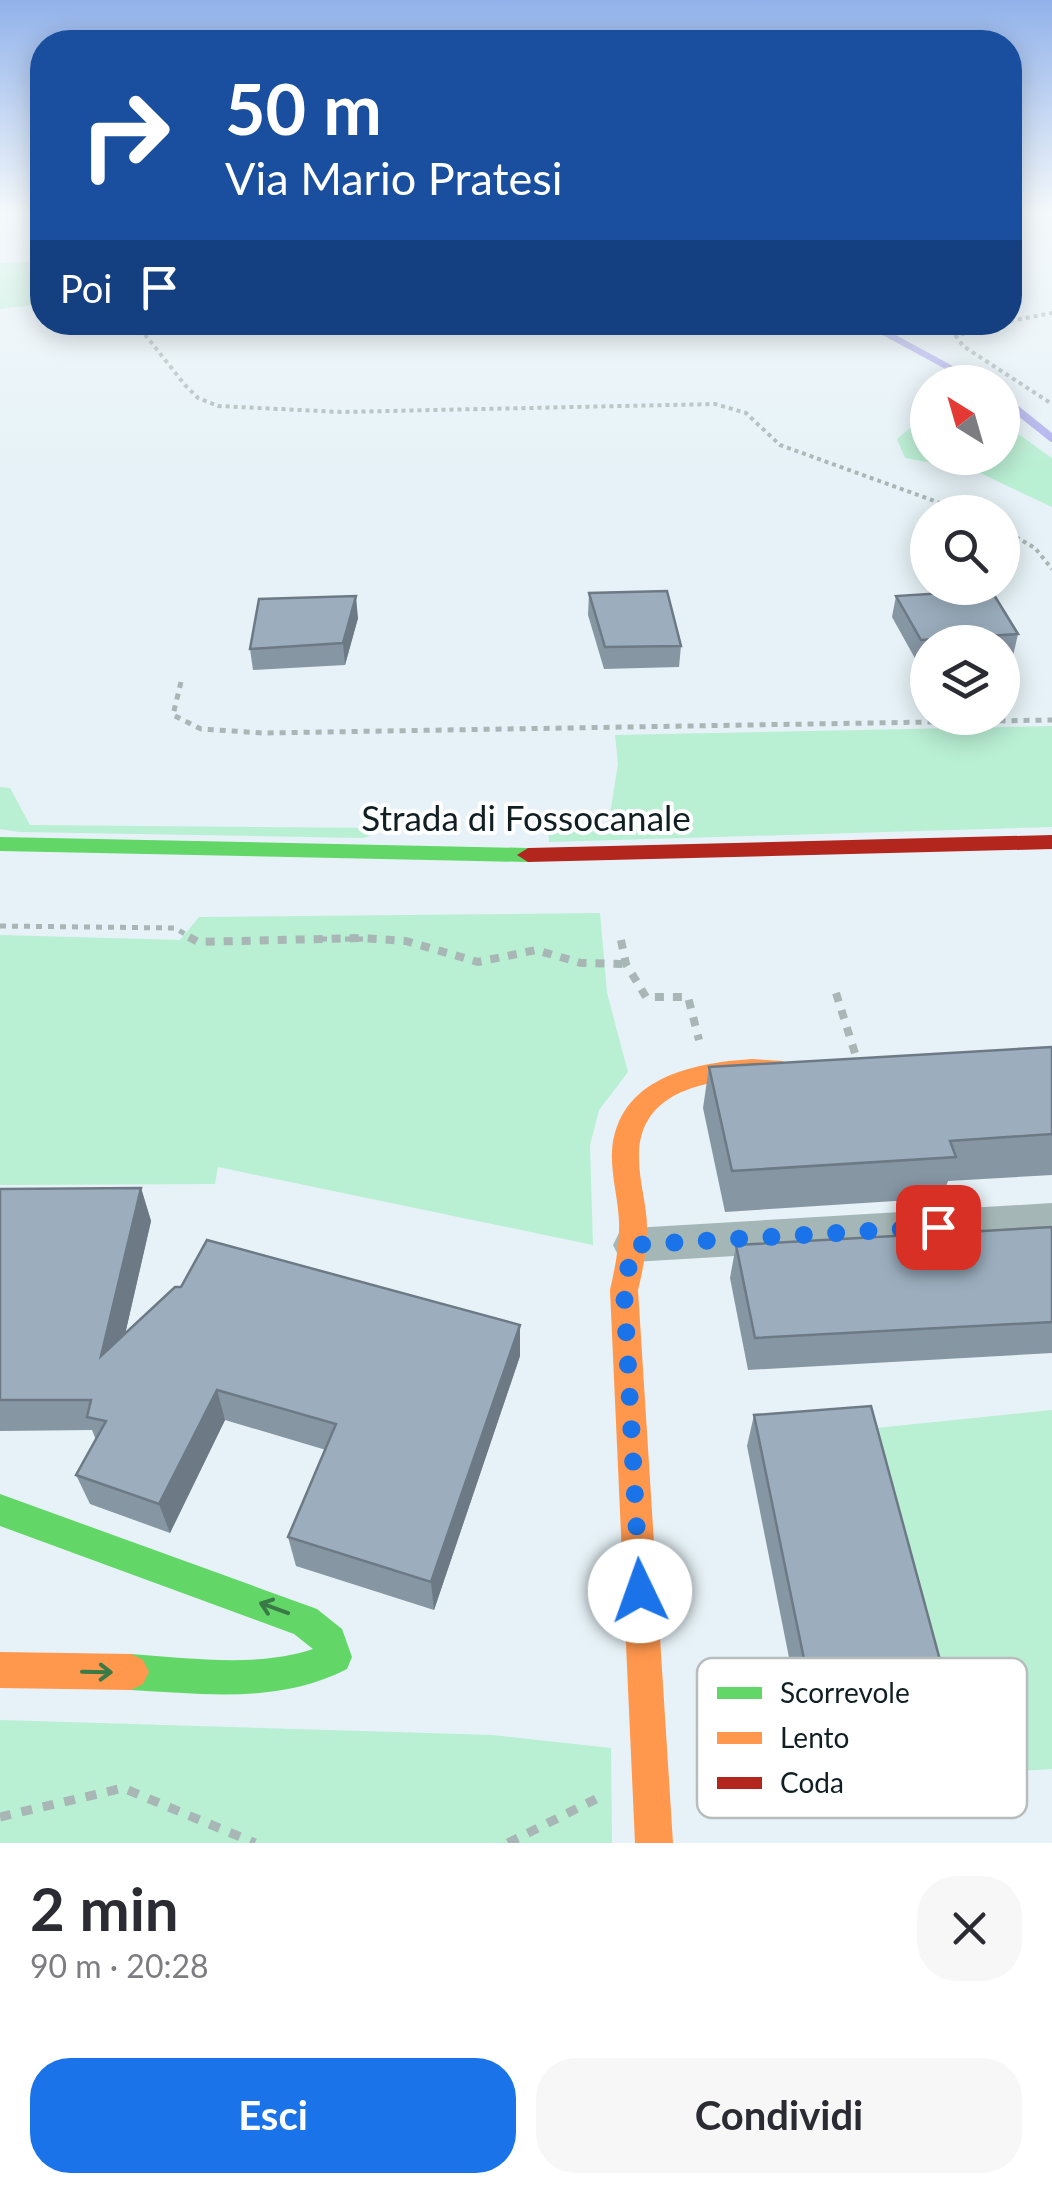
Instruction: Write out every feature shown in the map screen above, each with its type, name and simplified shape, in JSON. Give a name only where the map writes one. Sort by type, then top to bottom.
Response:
[{"type":"street","name":"Strada di Fossocanale","points":[[0,844],[555,856],[1052,842]]},
{"type":"street","points":[[654,1843],[624,1290],[633,1245],[626,1142],[632,1118],[654,1092],[686,1076],[721,1068],[860,1067]]},
{"type":"street","points":[[633,1245],[1052,1220]]},
{"type":"street","points":[[0,1510],[305,1621],[330,1641],[336,1657],[322,1667],[302,1673],[267,1675],[0,1670]]},
{"type":"path","points":[[1022,319],[1052,313]]},
{"type":"path","points":[[146,335],[198,398],[218,406],[340,412],[715,404],[746,413],[780,445],[918,495]]},
{"type":"path","points":[[959,335],[956,336],[963,346],[1052,404]]},
{"type":"path","points":[[1020,540],[1035,548],[1052,569]]},
{"type":"path","points":[[181,682],[173,714],[201,729],[263,732],[1052,720]]},
{"type":"path","points":[[0,926],[175,928],[198,942],[362,938],[406,941],[478,962],[536,950],[581,963],[626,964]]},
{"type":"path","points":[[621,940],[626,964],[646,997],[688,997],[702,1050]]},
{"type":"path","points":[[836,993],[860,1067]]},
{"type":"path","points":[[0,1816],[123,1788],[256,1843]]},
{"type":"path","points":[[508,1843],[596,1800],[608,1788]]},
{"type":"green space","points":[[0,300],[30,300],[30,305],[0,309]]},
{"type":"green space","points":[[910,428],[910,459],[905,458],[897,439]]},
{"type":"green space","points":[[1020,435],[1052,458],[1052,507],[984,475],[1020,475]]},
{"type":"green space","points":[[1052,726],[1052,827],[549,842],[548,828],[608,827],[618,764],[615,735],[910,729],[910,735],[1020,735],[1020,727]]},
{"type":"green space","points":[[0,787],[10,788],[30,825],[387,828],[364,838],[19,832],[0,829]]},
{"type":"green space","points":[[600,913],[607,993],[628,1072],[599,1110],[590,1145],[593,1245],[218,1167],[215,1184],[0,1185],[0,935],[180,940],[199,917]]},
{"type":"green space","points":[[1052,1410],[1052,1769],[1027,1771],[1027,1658],[917,1658],[866,1429]]},
{"type":"green space","points":[[0,1720],[492,1735],[611,1748],[612,1843],[0,1843]]},
{"type":"building","points":[[667,591],[681,646],[605,647],[589,593]]},
{"type":"building","points":[[910,595],[910,605],[1000,605],[1012,625],[912,625],[896,596]]},
{"type":"building","points":[[356,596],[343,643],[250,649],[259,599]]},
{"type":"building","points":[[1052,1047],[1052,1134],[950,1141],[956,1157],[732,1171],[709,1067]]},
{"type":"building","points":[[141,1188],[101,1356],[175,1287],[181,1287],[207,1240],[520,1325],[431,1582],[288,1537],[336,1424],[217,1390],[159,1504],[76,1475],[106,1421],[87,1417],[91,1400],[0,1400],[0,1189]]},
{"type":"building","points":[[1052,1227],[1052,1322],[755,1338],[736,1245]]},
{"type":"building","points":[[871,1406],[939,1658],[804,1658],[754,1415]]},
{"type":"waterway","points":[[889,335],[945,365]]},
{"type":"waterway","points":[[1020,412],[1052,438]]},
{"type":"traffic: fast","points":[[0,844],[528,855]]},
{"type":"traffic: fast","points":[[0,1510],[305,1621],[330,1641],[335,1657],[315,1667],[264,1676],[131,1672]]},
{"type":"traffic: slow","points":[[654,1843],[624,1290],[633,1230],[626,1145],[632,1121],[644,1103],[661,1089],[704,1074],[774,1068]]},
{"type":"traffic: slow","points":[[0,1670],[131,1672]]},
{"type":"traffic: jam","points":[[528,855],[1052,842]]},
{"type":"route","points":[[640,1591],[624,1290],[633,1245],[938,1227]]}]
